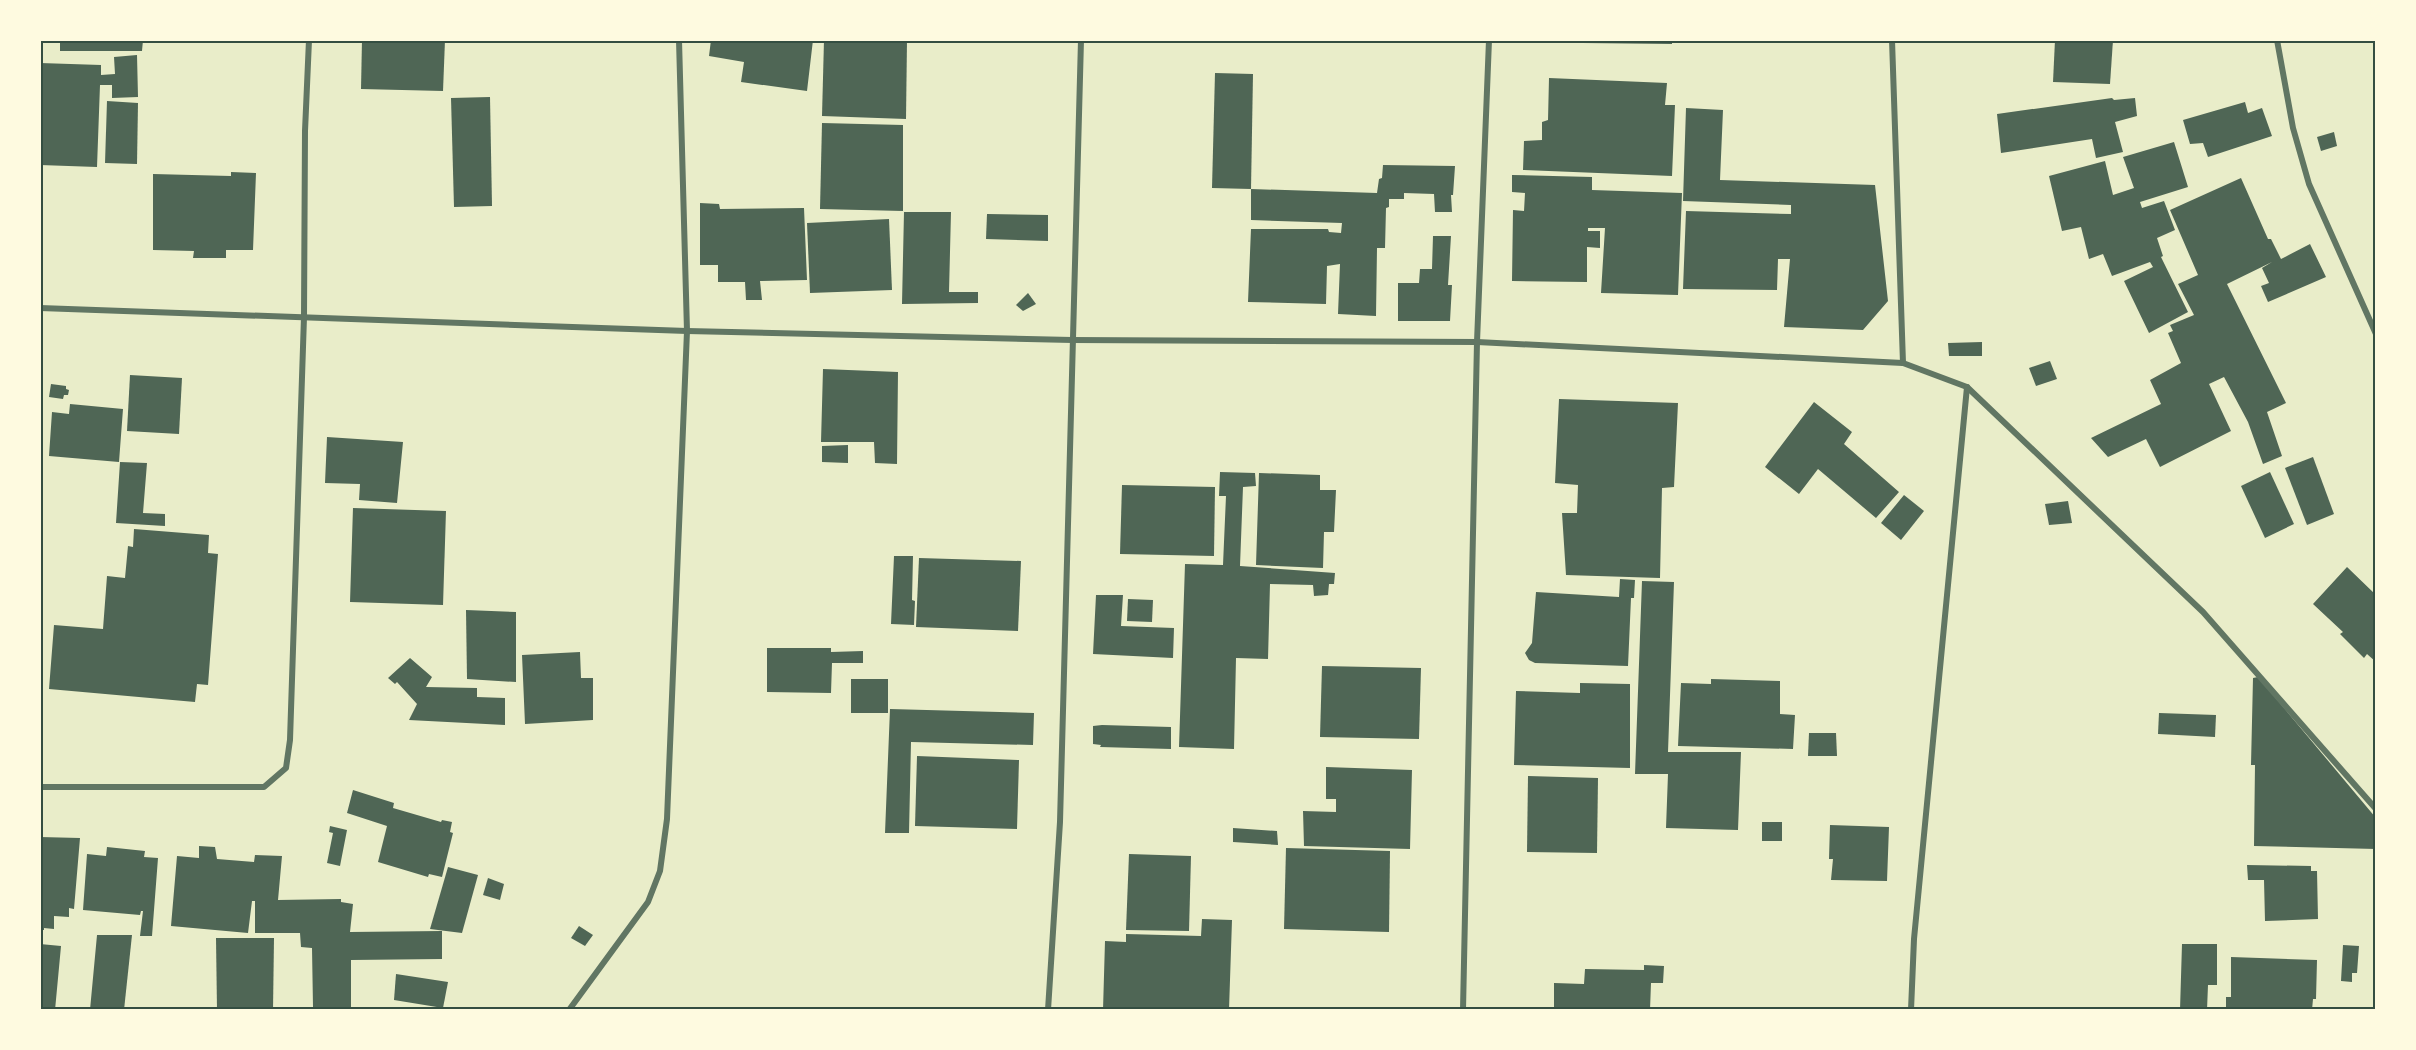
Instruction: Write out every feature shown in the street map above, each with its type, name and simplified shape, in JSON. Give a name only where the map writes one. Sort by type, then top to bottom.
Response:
[{"type":"street","points":[[40,787],[264,788],[286,768],[290,740],[304,317],[304,131],[309,40]]},
{"type":"street","points":[[569,1010],[648,902],[660,871],[667,819],[687,331],[679,40]]},
{"type":"street","points":[[1048,1010],[1060,822],[1081,40]]},
{"type":"street","points":[[1463,1010],[1478,342],[1489,40]]},
{"type":"street","points":[[1892,40],[1903,363]]},
{"type":"street","points":[[2277,40],[2293,128],[2309,184],[2376,334]]},
{"type":"street","points":[[40,308],[687,331],[1072,340],[1478,342],[1903,363],[1967,387],[2203,612],[2376,809]]},
{"type":"street","points":[[1911,1010],[1915,927],[1967,387]]},
{"type":"building","points":[[60,40],[143,40],[142,51],[60,51]]},
{"type":"building","points":[[362,40],[445,40],[443,91],[361,89]]},
{"type":"building","points":[[711,40],[813,40],[807,91],[741,82],[744,62],[709,56]]},
{"type":"building","points":[[824,40],[907,40],[906,119],[822,116]]},
{"type":"building","points":[[1583,40],[1672,40],[1672,44],[1583,43]]},
{"type":"building","points":[[2055,40],[2113,40],[2110,84],[2053,82]]},
{"type":"building","points":[[137,55],[138,97],[112,98],[112,85],[100,85],[97,167],[40,165],[40,63],[101,65],[101,75],[115,74],[114,57]]},
{"type":"building","points":[[1215,73],[1253,74],[1251,189],[1212,188]]},
{"type":"building","points":[[1549,78],[1667,83],[1665,105],[1675,105],[1672,176],[1523,170],[1524,141],[1542,140],[1542,122],[1548,120]]},
{"type":"building","points":[[490,97],[492,206],[454,207],[451,98]]},
{"type":"building","points":[[2112,98],[2114,100],[2135,98],[2137,116],[2115,122],[2123,152],[2096,158],[2092,139],[2001,153],[1997,114]]},
{"type":"building","points":[[107,101],[138,103],[137,164],[105,163]]},
{"type":"building","points":[[2245,102],[2248,113],[2262,108],[2272,136],[2208,157],[2203,143],[2190,144],[2183,120]]},
{"type":"building","points":[[1686,108],[1723,110],[1720,180],[1875,185],[1888,301],[1863,330],[1784,327],[1790,259],[1778,259],[1777,290],[1683,289],[1686,211],[1791,214],[1791,205],[1683,201]]},
{"type":"building","points":[[822,123],[903,125],[903,211],[820,209]]},
{"type":"building","points":[[2334,132],[2337,146],[2321,151],[2317,137]]},
{"type":"building","points":[[2174,142],[2188,187],[2140,202],[2142,208],[2164,201],[2175,230],[2157,238],[2163,256],[2161,257],[2188,312],[2149,333],[2124,281],[2153,267],[2150,262],[2112,276],[2103,254],[2089,259],[2081,227],[2062,231],[2049,176],[2105,161],[2113,195],[2134,188],[2123,157]]},
{"type":"building","points":[[1383,165],[1455,166],[1453,195],[1451,195],[1452,212],[1435,212],[1434,194],[1404,193],[1404,199],[1389,199],[1389,207],[1386,208],[1385,248],[1377,248],[1376,316],[1338,314],[1340,264],[1327,266],[1326,304],[1248,302],[1251,229],[1328,229],[1329,232],[1341,233],[1342,223],[1251,220],[1251,189],[1377,193]]},
{"type":"building","points":[[231,172],[256,173],[253,250],[226,250],[226,258],[193,258],[194,251],[153,250],[153,174],[231,176]]},
{"type":"building","points":[[1512,175],[1592,177],[1592,190],[1682,193],[1678,295],[1601,293],[1605,228],[1588,228],[1588,231],[1600,231],[1600,248],[1587,247],[1587,282],[1512,281],[1513,210],[1524,211],[1525,193],[1512,192]]},
{"type":"building","points":[[2241,178],[2268,239],[2271,239],[2281,259],[2310,244],[2326,277],[2268,302],[2261,286],[2269,283],[2262,268],[2272,262],[2227,284],[2286,403],[2267,412],[2282,456],[2263,464],[2248,422],[2224,377],[2209,384],[2231,431],[2160,467],[2146,439],[2108,457],[2091,438],[2161,404],[2150,380],[2181,363],[2168,333],[2173,331],[2170,325],[2194,315],[2178,284],[2198,275],[2170,210]]},
{"type":"building","points":[[700,203],[719,204],[720,209],[804,208],[807,280],[760,281],[762,300],[746,300],[745,282],[718,282],[718,265],[700,265]]},
{"type":"building","points":[[904,212],[951,212],[949,292],[978,292],[978,303],[902,304]]},
{"type":"building","points":[[987,214],[1048,215],[1048,241],[986,239]]},
{"type":"building","points":[[889,219],[892,290],[810,293],[807,223]]},
{"type":"building","points":[[1433,236],[1451,236],[1448,285],[1452,285],[1450,321],[1398,321],[1398,283],[1419,283],[1420,269],[1432,269]]},
{"type":"building","points":[[1028,293],[1036,304],[1023,311],[1016,305]]},
{"type":"building","points":[[1982,342],[1982,356],[1949,356],[1948,343]]},
{"type":"building","points":[[2050,361],[2057,379],[2036,386],[2029,368]]},
{"type":"building","points":[[823,369],[898,372],[897,464],[875,463],[874,442],[821,442]]},
{"type":"building","points":[[130,375],[182,378],[179,434],[127,431]]},
{"type":"building","points":[[51,384],[66,386],[69,390],[68,395],[64,395],[63,399],[49,397]]},
{"type":"building","points":[[1559,399],[1678,403],[1674,487],[1662,488],[1660,578],[1566,575],[1562,513],[1577,513],[1578,485],[1555,483]]},
{"type":"building","points":[[1814,402],[1852,432],[1844,444],[1899,492],[1876,518],[1818,469],[1799,494],[1765,467]]},
{"type":"building","points":[[70,404],[123,409],[119,462],[49,456],[52,412],[69,414]]},
{"type":"building","points":[[327,437],[403,442],[397,503],[359,500],[360,484],[325,483]]},
{"type":"building","points":[[848,445],[848,463],[822,462],[822,446]]},
{"type":"building","points":[[2313,457],[2334,514],[2307,525],[2285,468]]},
{"type":"building","points":[[120,462],[147,463],[143,513],[165,514],[165,526],[116,523]]},
{"type":"building","points":[[1220,472],[1255,473],[1256,486],[1243,487],[1240,566],[1335,573],[1334,584],[1329,584],[1328,595],[1314,596],[1313,585],[1270,584],[1268,659],[1236,658],[1234,749],[1179,747],[1185,564],[1223,565],[1226,496],[1219,496]]},
{"type":"building","points":[[2270,472],[2294,524],[2265,538],[2241,486]]},
{"type":"building","points":[[1259,473],[1320,475],[1320,490],[1336,490],[1334,532],[1324,532],[1323,568],[1256,565]]},
{"type":"building","points":[[1122,485],[1215,487],[1214,556],[1120,554]]},
{"type":"building","points":[[1904,495],[1924,511],[1901,540],[1881,523]]},
{"type":"building","points":[[2068,501],[2072,523],[2049,525],[2045,504]]},
{"type":"building","points":[[353,508],[446,511],[443,605],[350,602]]},
{"type":"building","points":[[134,529],[209,535],[208,553],[218,554],[208,685],[197,684],[195,702],[49,689],[54,625],[103,629],[107,576],[125,578],[128,546],[133,547]]},
{"type":"building","points":[[894,556],[913,556],[914,625],[891,624]]},
{"type":"building","points":[[919,558],[1021,561],[1018,631],[916,627]]},
{"type":"building","points":[[2347,567],[2376,595],[2376,662],[2367,654],[2364,658],[2340,634],[2343,632],[2313,604]]},
{"type":"building","points":[[1620,579],[1635,580],[1634,598],[1631,598],[1628,666],[1535,663],[1529,660],[1525,653],[1532,643],[1536,592],[1619,597]]},
{"type":"building","points":[[1642,581],[1674,582],[1668,752],[1741,752],[1738,830],[1666,828],[1668,774],[1635,774]]},
{"type":"building","points":[[1096,595],[1123,595],[1121,626],[1174,628],[1173,658],[1093,654]]},
{"type":"building","points":[[1128,599],[1153,600],[1152,622],[1127,621]]},
{"type":"building","points":[[466,610],[516,612],[516,682],[467,679]]},
{"type":"building","points":[[767,648],[831,648],[831,652],[863,651],[863,663],[832,663],[831,693],[767,692]]},
{"type":"building","points":[[580,652],[581,678],[593,678],[593,720],[525,724],[522,655]]},
{"type":"building","points":[[410,658],[432,677],[426,687],[477,688],[477,697],[505,698],[505,725],[409,720],[417,704],[397,682],[395,684],[388,678]]},
{"type":"building","points":[[1322,666],[1421,668],[1419,739],[1320,737]]},
{"type":"building","points":[[2258,677],[2376,818],[2376,849],[2254,846],[2255,765],[2251,765],[2253,678]]},
{"type":"building","points":[[851,679],[888,679],[888,713],[851,713]]},
{"type":"building","points":[[1711,679],[1780,681],[1780,714],[1795,715],[1793,749],[1678,746],[1681,683],[1711,684]]},
{"type":"building","points":[[1580,683],[1630,684],[1630,768],[1514,765],[1516,691],[1580,693]]},
{"type":"building","points":[[890,709],[1034,713],[1033,745],[911,742],[909,833],[885,833]]},
{"type":"building","points":[[2159,713],[2216,715],[2215,737],[2158,734]]},
{"type":"building","points":[[1093,726],[1171,727],[1171,749],[1100,747],[1101,745],[1093,744]]},
{"type":"building","points":[[1809,733],[1836,733],[1837,756],[1808,756]]},
{"type":"building","points":[[917,756],[1019,760],[1017,829],[915,826]]},
{"type":"building","points":[[1326,767],[1412,770],[1410,849],[1304,846],[1303,811],[1336,812],[1336,799],[1326,799]]},
{"type":"building","points":[[1528,776],[1598,778],[1597,853],[1527,852]]},
{"type":"building","points":[[353,790],[394,803],[393,808],[441,822],[442,820],[452,822],[450,832],[453,833],[442,877],[429,874],[428,877],[378,862],[387,826],[347,813]]},
{"type":"building","points":[[1762,822],[1782,822],[1782,841],[1762,841]]},
{"type":"building","points":[[1830,825],[1889,827],[1887,881],[1831,880],[1833,859],[1829,859]]},
{"type":"building","points":[[330,826],[347,830],[340,866],[327,863],[333,833],[329,832]]},
{"type":"building","points":[[1233,828],[1277,831],[1278,845],[1233,842]]},
{"type":"building","points":[[40,837],[80,838],[74,909],[69,908],[69,917],[54,916],[54,929],[44,928],[44,930],[40,930]]},
{"type":"building","points":[[199,846],[215,847],[217,859],[254,862],[255,855],[282,856],[278,900],[341,899],[341,902],[353,904],[350,932],[442,931],[442,959],[351,960],[351,1007],[313,1007],[312,948],[301,947],[300,933],[255,933],[255,901],[252,901],[248,933],[171,926],[177,856],[199,858]]},
{"type":"building","points":[[107,847],[145,851],[144,857],[158,858],[152,936],[140,936],[143,911],[140,915],[83,910],[87,854],[106,856]]},
{"type":"building","points":[[1286,848],[1390,851],[1389,932],[1284,929]]},
{"type":"building","points":[[1129,854],[1191,856],[1189,931],[1126,930]]},
{"type":"building","points":[[2247,865],[2311,866],[2311,871],[2317,871],[2318,919],[2265,921],[2264,880],[2248,880]]},
{"type":"building","points":[[448,867],[478,875],[462,933],[430,929]]},
{"type":"building","points":[[488,878],[504,884],[500,900],[483,895]]},
{"type":"building","points":[[1202,919],[1232,920],[1229,1010],[1103,1010],[1105,941],[1126,942],[1126,934],[1201,936]]},
{"type":"building","points":[[579,926],[593,935],[585,946],[571,938]]},
{"type":"building","points":[[97,935],[132,935],[124,1010],[90,1010]]},
{"type":"building","points":[[216,938],[274,938],[273,1010],[217,1010]]},
{"type":"building","points":[[40,944],[61,946],[55,1010],[40,1010]]},
{"type":"building","points":[[2182,944],[2217,944],[2217,985],[2208,985],[2207,1010],[2180,1010]]},
{"type":"building","points":[[2343,945],[2359,946],[2357,973],[2352,973],[2352,982],[2341,981]]},
{"type":"building","points":[[2231,957],[2317,960],[2316,999],[2313,999],[2312,1010],[2226,1010],[2226,997],[2231,997]]},
{"type":"building","points":[[1644,965],[1664,966],[1663,983],[1651,983],[1650,1010],[1554,1010],[1554,983],[1584,984],[1585,969],[1644,970]]},
{"type":"building","points":[[396,974],[448,982],[443,1008],[394,1000]]}]
